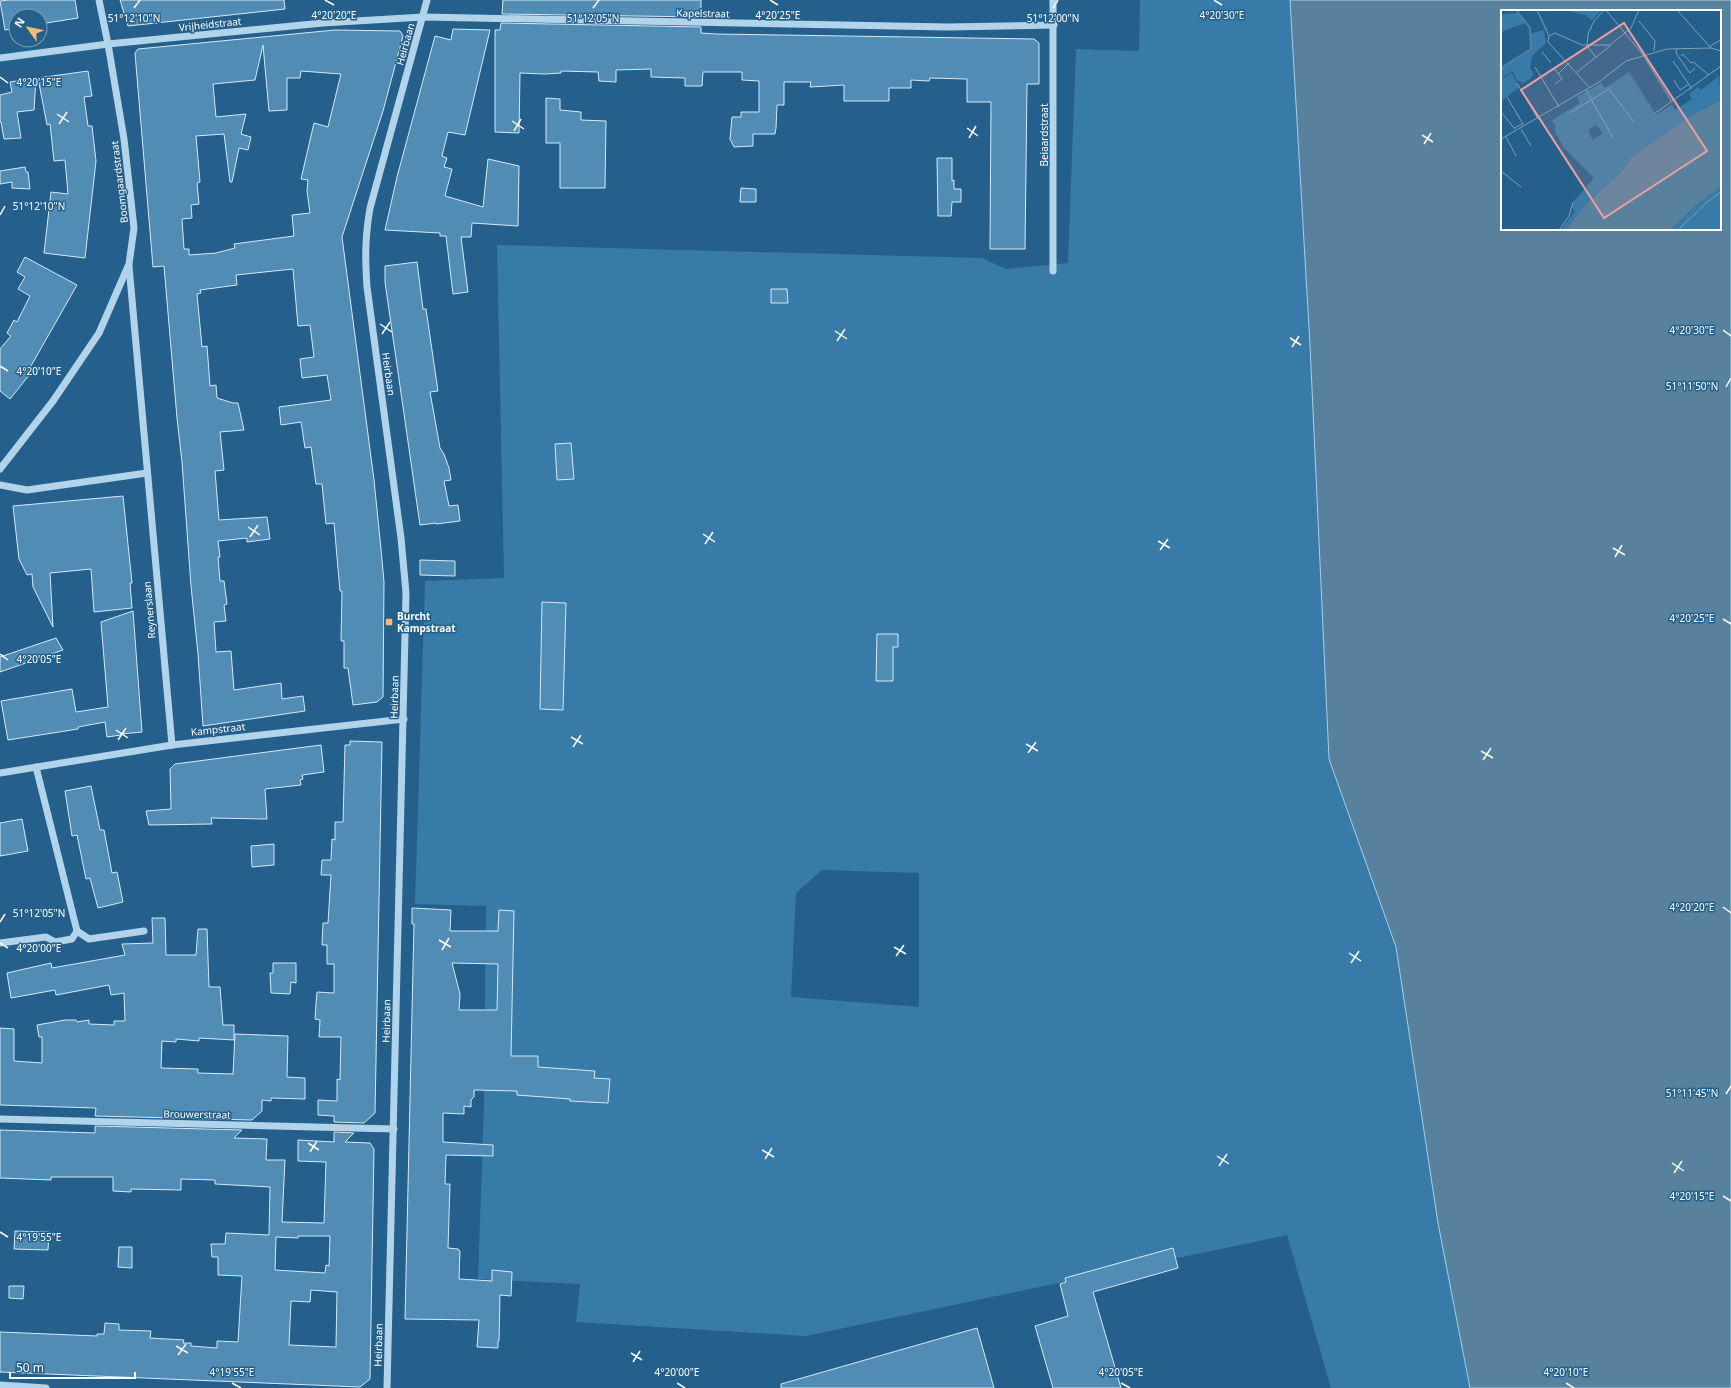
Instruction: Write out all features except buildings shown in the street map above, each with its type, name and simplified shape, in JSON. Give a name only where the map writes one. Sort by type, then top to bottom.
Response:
[{"type":"street","name":"Boomgaardstraat","points":[[0,469],[53,401],[99,333],[129,264],[134,228],[124,139],[99,0]]},
{"type":"street","name":"Heirbaan","points":[[387,1388],[404,719],[406,575],[368,295],[365,257],[366,233],[370,208],[427,0]]},
{"type":"street","name":"Beiaardstraat","points":[[1053,0],[1053,271]]},
{"type":"street","name":"Vrijheidstraat","points":[[0,58],[108,44],[323,23],[423,17]]},
{"type":"street","name":"Kapelstraat","points":[[423,17],[948,27],[1054,25]]},
{"type":"street","name":"Reynerslaan","points":[[129,264],[172,745]]},
{"type":"street","points":[[0,485],[27,490],[147,473]]},
{"type":"street","name":"Kampstraat","points":[[0,773],[172,745],[404,719]]},
{"type":"street","points":[[36,767],[77,931],[89,939],[144,931]]},
{"type":"street","points":[[0,943],[46,937],[55,942],[72,939],[77,931]]},
{"type":"street","name":"Brouwerstraat","points":[[0,1119],[394,1129]]},
{"type":"street","points":[[0,1385],[46,1388]]},
{"type":"shaded area","points":[[1140,0],[1290,0],[1310,345],[1329,759],[1396,947],[1438,1223],[1470,1388],[1331,1388],[1287,1235],[806,1336],[576,1322],[580,1284],[478,1279],[484,1106],[486,906],[415,904],[425,581],[504,578],[497,245],[982,258],[1006,269],[1068,263],[1076,49],[1139,51]],"holes":[[[822,870],[919,873],[919,1007],[791,997],[796,893]]]},
{"type":"shaded area","points":[[1290,0],[1731,0],[1731,1388],[1470,1388],[1438,1223],[1396,947],[1329,759],[1310,345]]},
{"type":"place","name":"Burcht Kampstraat","points":[[389,622]]}]
